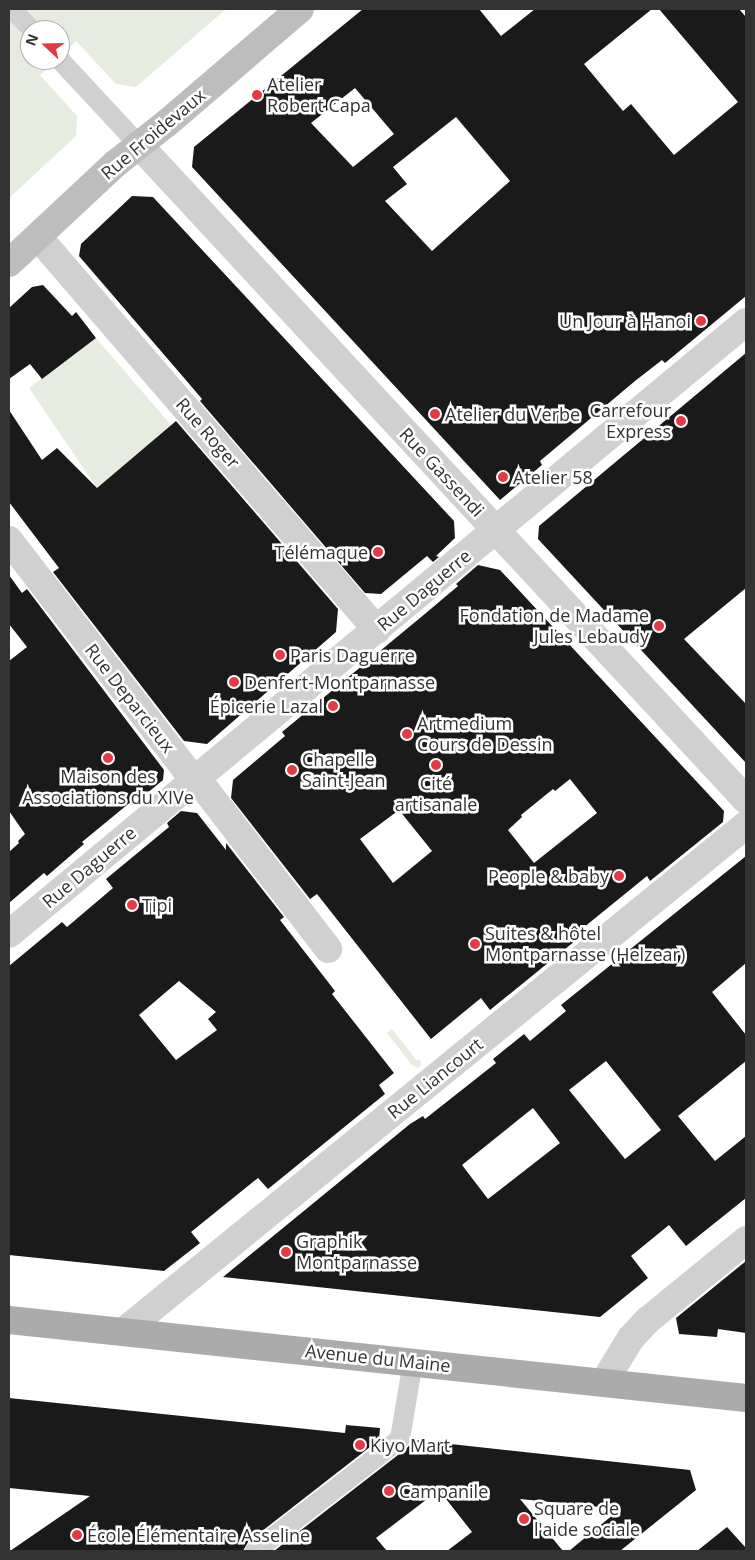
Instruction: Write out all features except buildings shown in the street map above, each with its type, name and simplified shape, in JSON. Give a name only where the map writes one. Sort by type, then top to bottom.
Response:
[{"type":"main road","name":"Rue Froidevaux","points":[[9,263],[138,144],[167,123],[300,9]]},
{"type":"main road","name":"Avenue du Maine","points":[[9,1320],[413,1361],[746,1398]]},
{"type":"street","points":[[12,9],[22,20]]},
{"type":"street","points":[[69,70],[138,144]]},
{"type":"street","name":"Rue Gassendi","points":[[138,144],[496,528],[746,800]]},
{"type":"street","name":"Rue Roger","points":[[38,237],[377,630]]},
{"type":"street","name":"Rue Daguerre","points":[[9,934],[746,322]]},
{"type":"street","name":"Rue Deparcieux","points":[[9,540],[328,949]]},
{"type":"street","name":"Rue Liancourt","points":[[124,1331],[746,825]]},
{"type":"street","points":[[604,1382],[631,1338],[648,1320],[746,1240]]},
{"type":"street","points":[[255,1551],[400,1438],[413,1361]]},
{"type":"shaded area","points":[[27,9],[226,9],[136,87],[116,84],[76,41],[70,46],[70,20],[37,20]]},
{"type":"shaded area","points":[[9,20],[20,32],[20,70],[46,70],[40,75],[77,116],[76,136],[9,198]]},
{"type":"shaded area","points":[[96,338],[171,425],[97,488],[29,388]]},
{"type":"shaded area","points":[[392,1029],[417,1061],[420,1059],[421,1065],[418,1068],[412,1065],[387,1033]]},
{"type":"place","name":"Atelier Robert Capa","points":[[257,95]]},
{"type":"place","name":"Un Jour à Hanoi","points":[[701,321]]},
{"type":"place","name":"Atelier du Verbe","points":[[435,414]]},
{"type":"place","name":"Carrefour Express","points":[[681,421]]},
{"type":"place","name":"Atelier 58","points":[[503,477]]},
{"type":"place","name":"Télémaque","points":[[378,552]]},
{"type":"place","name":"Fondation de Madame Jules Lebaudy","points":[[659,626]]},
{"type":"place","name":"Paris Daguerre","points":[[280,655]]},
{"type":"place","name":"Denfert-Montparnasse","points":[[234,682]]},
{"type":"place","name":"Épicerie Lazal","points":[[333,706]]},
{"type":"place","name":"Artmedium Cours de Dessin","points":[[407,734]]},
{"type":"place","name":"Maison des Associations du XIVe","points":[[108,758]]},
{"type":"place","name":"Cité artisanale","points":[[436,765]]},
{"type":"place","name":"Chapelle Saint-Jean","points":[[292,770]]},
{"type":"place","name":"People & baby","points":[[619,876]]},
{"type":"place","name":"Tipi","points":[[132,905]]},
{"type":"place","name":"Suites & hôtel Montparnasse (Helzear)","points":[[475,944]]},
{"type":"place","name":"Graphik Montparnasse","points":[[286,1252]]},
{"type":"place","name":"Kiyo Mart","points":[[360,1445]]},
{"type":"place","name":"Campanile","points":[[389,1491]]},
{"type":"place","name":"Square de l'aide sociale","points":[[524,1519]]},
{"type":"place","name":"École Élémentaire Asseline","points":[[77,1535]]}]
